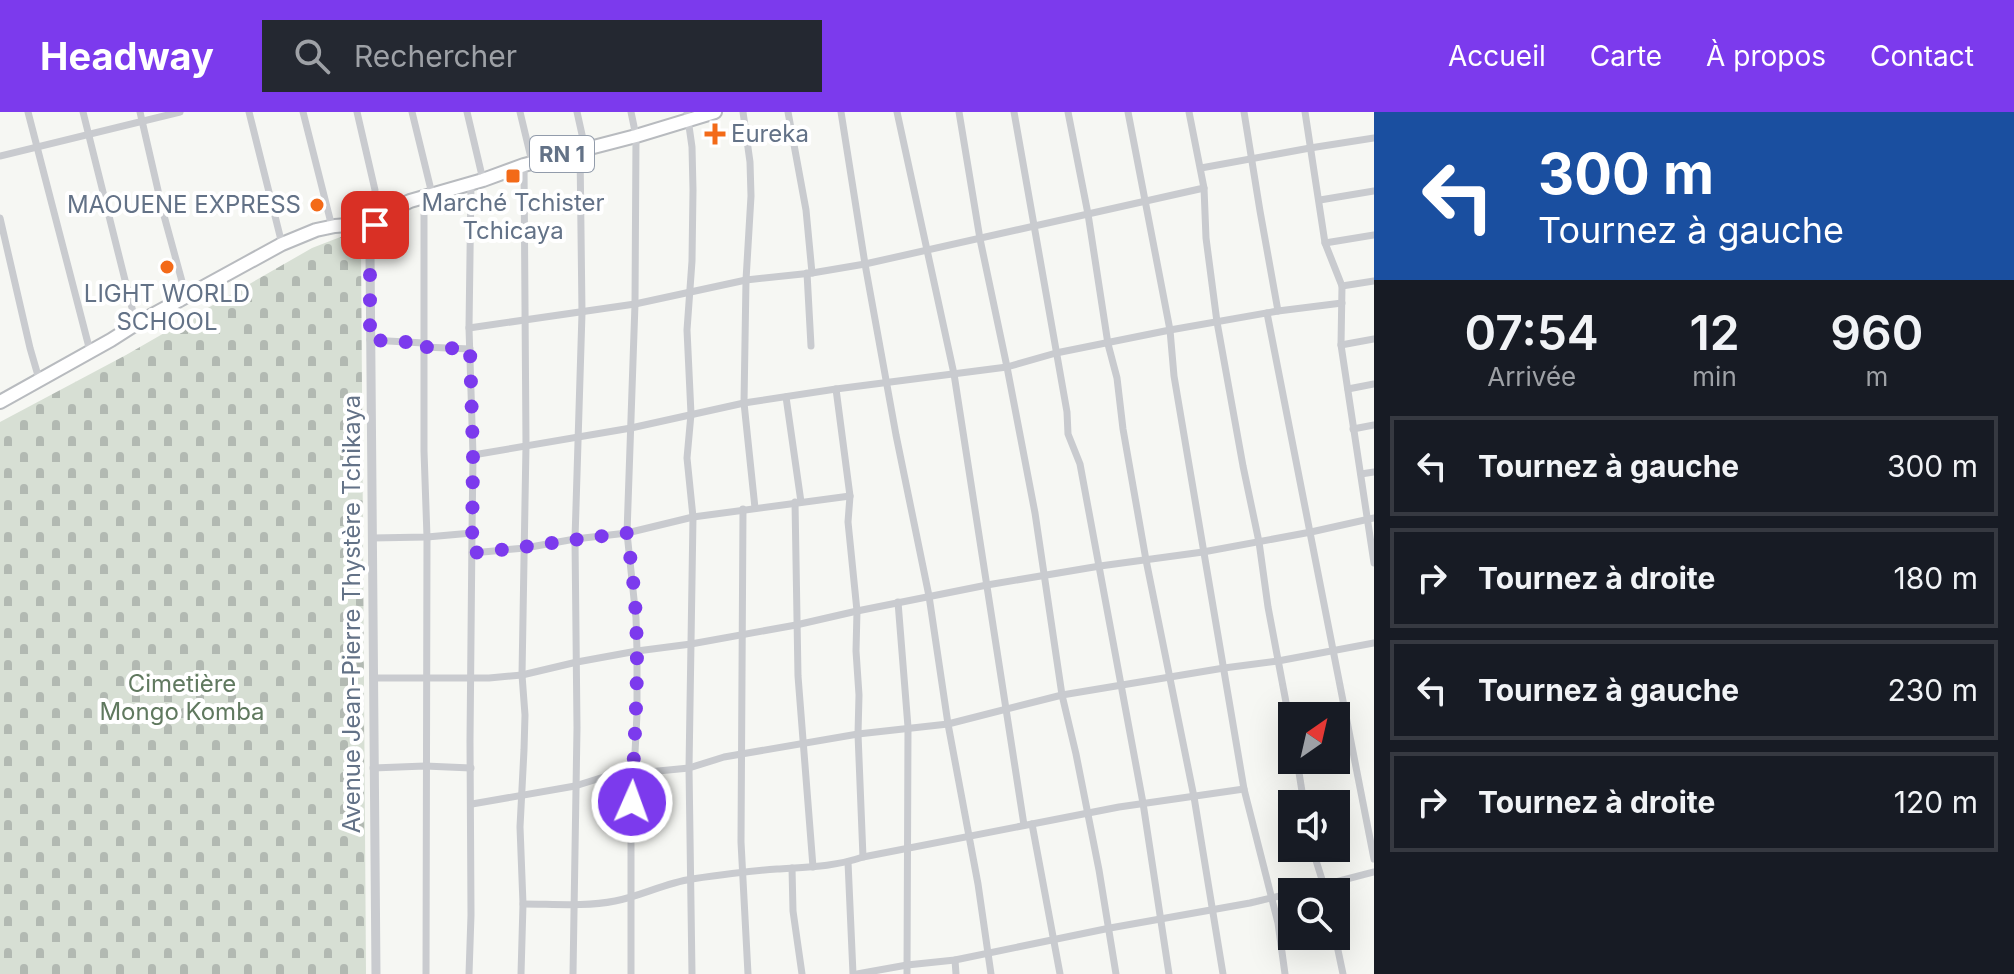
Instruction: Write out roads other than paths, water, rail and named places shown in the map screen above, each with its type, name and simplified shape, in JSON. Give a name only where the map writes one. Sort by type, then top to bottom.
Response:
[{"type":"highway","name":"RN 1","points":[[0,402],[186,296],[303,234],[372,216],[528,164],[636,136],[688,116],[715,112]]},
{"type":"highway","name":"RN 1","points":[[333,226],[357,207],[356,216],[372,216]]},
{"type":"street","points":[[28,112],[90,351]]},
{"type":"street","points":[[83,112],[136,324]]},
{"type":"street","points":[[0,156],[88,134],[141,116],[180,112]]},
{"type":"street","points":[[249,112],[282,244]]},
{"type":"street","points":[[303,112],[333,226]]},
{"type":"street","points":[[357,112],[375,190],[372,216]]},
{"type":"street","points":[[412,112],[428,195],[424,345],[426,974]]},
{"type":"street","points":[[467,112],[477,181],[469,328],[473,455],[469,974]]},
{"type":"street","points":[[520,112],[528,164],[524,322],[526,445],[522,675],[525,727],[521,796],[521,974]]},
{"type":"street","points":[[573,974],[577,662],[575,539],[583,149],[577,112]]},
{"type":"street","points":[[631,112],[636,136],[635,304],[627,533],[637,651],[630,898],[631,974]]},
{"type":"street","points":[[743,112],[751,196],[744,403],[755,508]]},
{"type":"street","points":[[788,112],[806,210],[811,346]]},
{"type":"street","points":[[841,112],[896,435],[929,596],[991,974]]},
{"type":"street","points":[[897,112],[954,374],[1005,708],[1060,974]]},
{"type":"street","points":[[959,112],[980,239],[1035,513],[1062,695],[1088,813],[1116,974]]},
{"type":"street","points":[[1014,112],[1067,412],[1068,434],[1080,464],[1143,803],[1169,974]]},
{"type":"street","points":[[1068,112],[1108,344],[1117,378],[1146,560],[1194,797],[1223,974]]},
{"type":"street","points":[[1128,112],[1170,330],[1174,376],[1244,789],[1278,923],[1285,974]]},
{"type":"street","points":[[1189,112],[1204,188],[1206,238],[1217,322],[1286,702]]},
{"type":"street","points":[[1244,112],[1278,311]]},
{"type":"street","points":[[1305,112],[1325,243],[1342,286],[1341,345],[1370,518],[1374,563]]},
{"type":"street","points":[[141,116],[186,296]]},
{"type":"street","points":[[688,116],[693,190],[687,330],[691,414],[687,458],[693,517],[689,768],[692,974]]},
{"type":"street","points":[[1201,168],[1374,138]]},
{"type":"street","points":[[469,328],[582,313],[746,280],[865,264],[1204,188]]},
{"type":"street","points":[[1320,200],[1374,191]]},
{"type":"street","name":"Avenue Jean-Pierre Thystère Tchikaya","points":[[372,216],[370,340],[376,974]]},
{"type":"street","points":[[0,218],[39,379]]},
{"type":"street","points":[[1325,243],[1374,235]]},
{"type":"street","points":[[1342,286],[1374,281]]},
{"type":"street","points":[[473,455],[631,428],[744,403],[1007,367],[1056,353],[1170,330],[1342,303]]},
{"type":"street","points":[[1267,313],[1374,859]]},
{"type":"street","points":[[1341,345],[1374,339]]},
{"type":"street","points":[[370,340],[470,349]]},
{"type":"street","points":[[1348,389],[1374,384]]},
{"type":"street","points":[[836,389],[850,496],[848,522],[857,611],[863,857]]},
{"type":"street","points":[[786,397],[798,502],[796,625],[813,867]]},
{"type":"street","points":[[1353,429],[1374,425]]},
{"type":"street","points":[[1361,474],[1374,472]]},
{"type":"street","points":[[472,553],[627,533],[693,517],[850,496]]},
{"type":"street","points":[[743,509],[741,842],[748,974]]},
{"type":"street","points":[[373,678],[522,675],[637,651],[796,625],[987,585],[1203,552],[1370,518]]},
{"type":"street","points":[[372,538],[472,533]]},
{"type":"street","points":[[898,602],[908,727],[907,970]]},
{"type":"street","points":[[472,804],[575,786],[607,776],[689,768],[742,754],[858,734],[948,724],[1062,695],[1374,643]]},
{"type":"street","points":[[373,768],[471,768]]},
{"type":"street","points":[[523,904],[612,902],[690,879],[848,862],[1028,824],[1244,789]]},
{"type":"street","points":[[848,862],[855,974],[907,970],[1278,896]]},
{"type":"street","points":[[792,868],[793,911],[802,974]]},
{"type":"street","points":[[1350,880],[1374,872]]},
{"type":"street","points":[[1338,950],[1343,974]]},
{"type":"street","points":[[955,960],[956,974]]},
{"type":"place","name":"Eureka","points":[[715,134]]},
{"type":"place","name":"Marché Tchister Tchicaya","points":[[513,176]]},
{"type":"place","name":"MAOUENE EXPRESS","points":[[317,205]]},
{"type":"place","name":"LIGHT WORLD SCHOOL","points":[[167,267]]},
{"type":"park label","name":"Cimetière Mongo Komba","points":[[182,698]]}]
